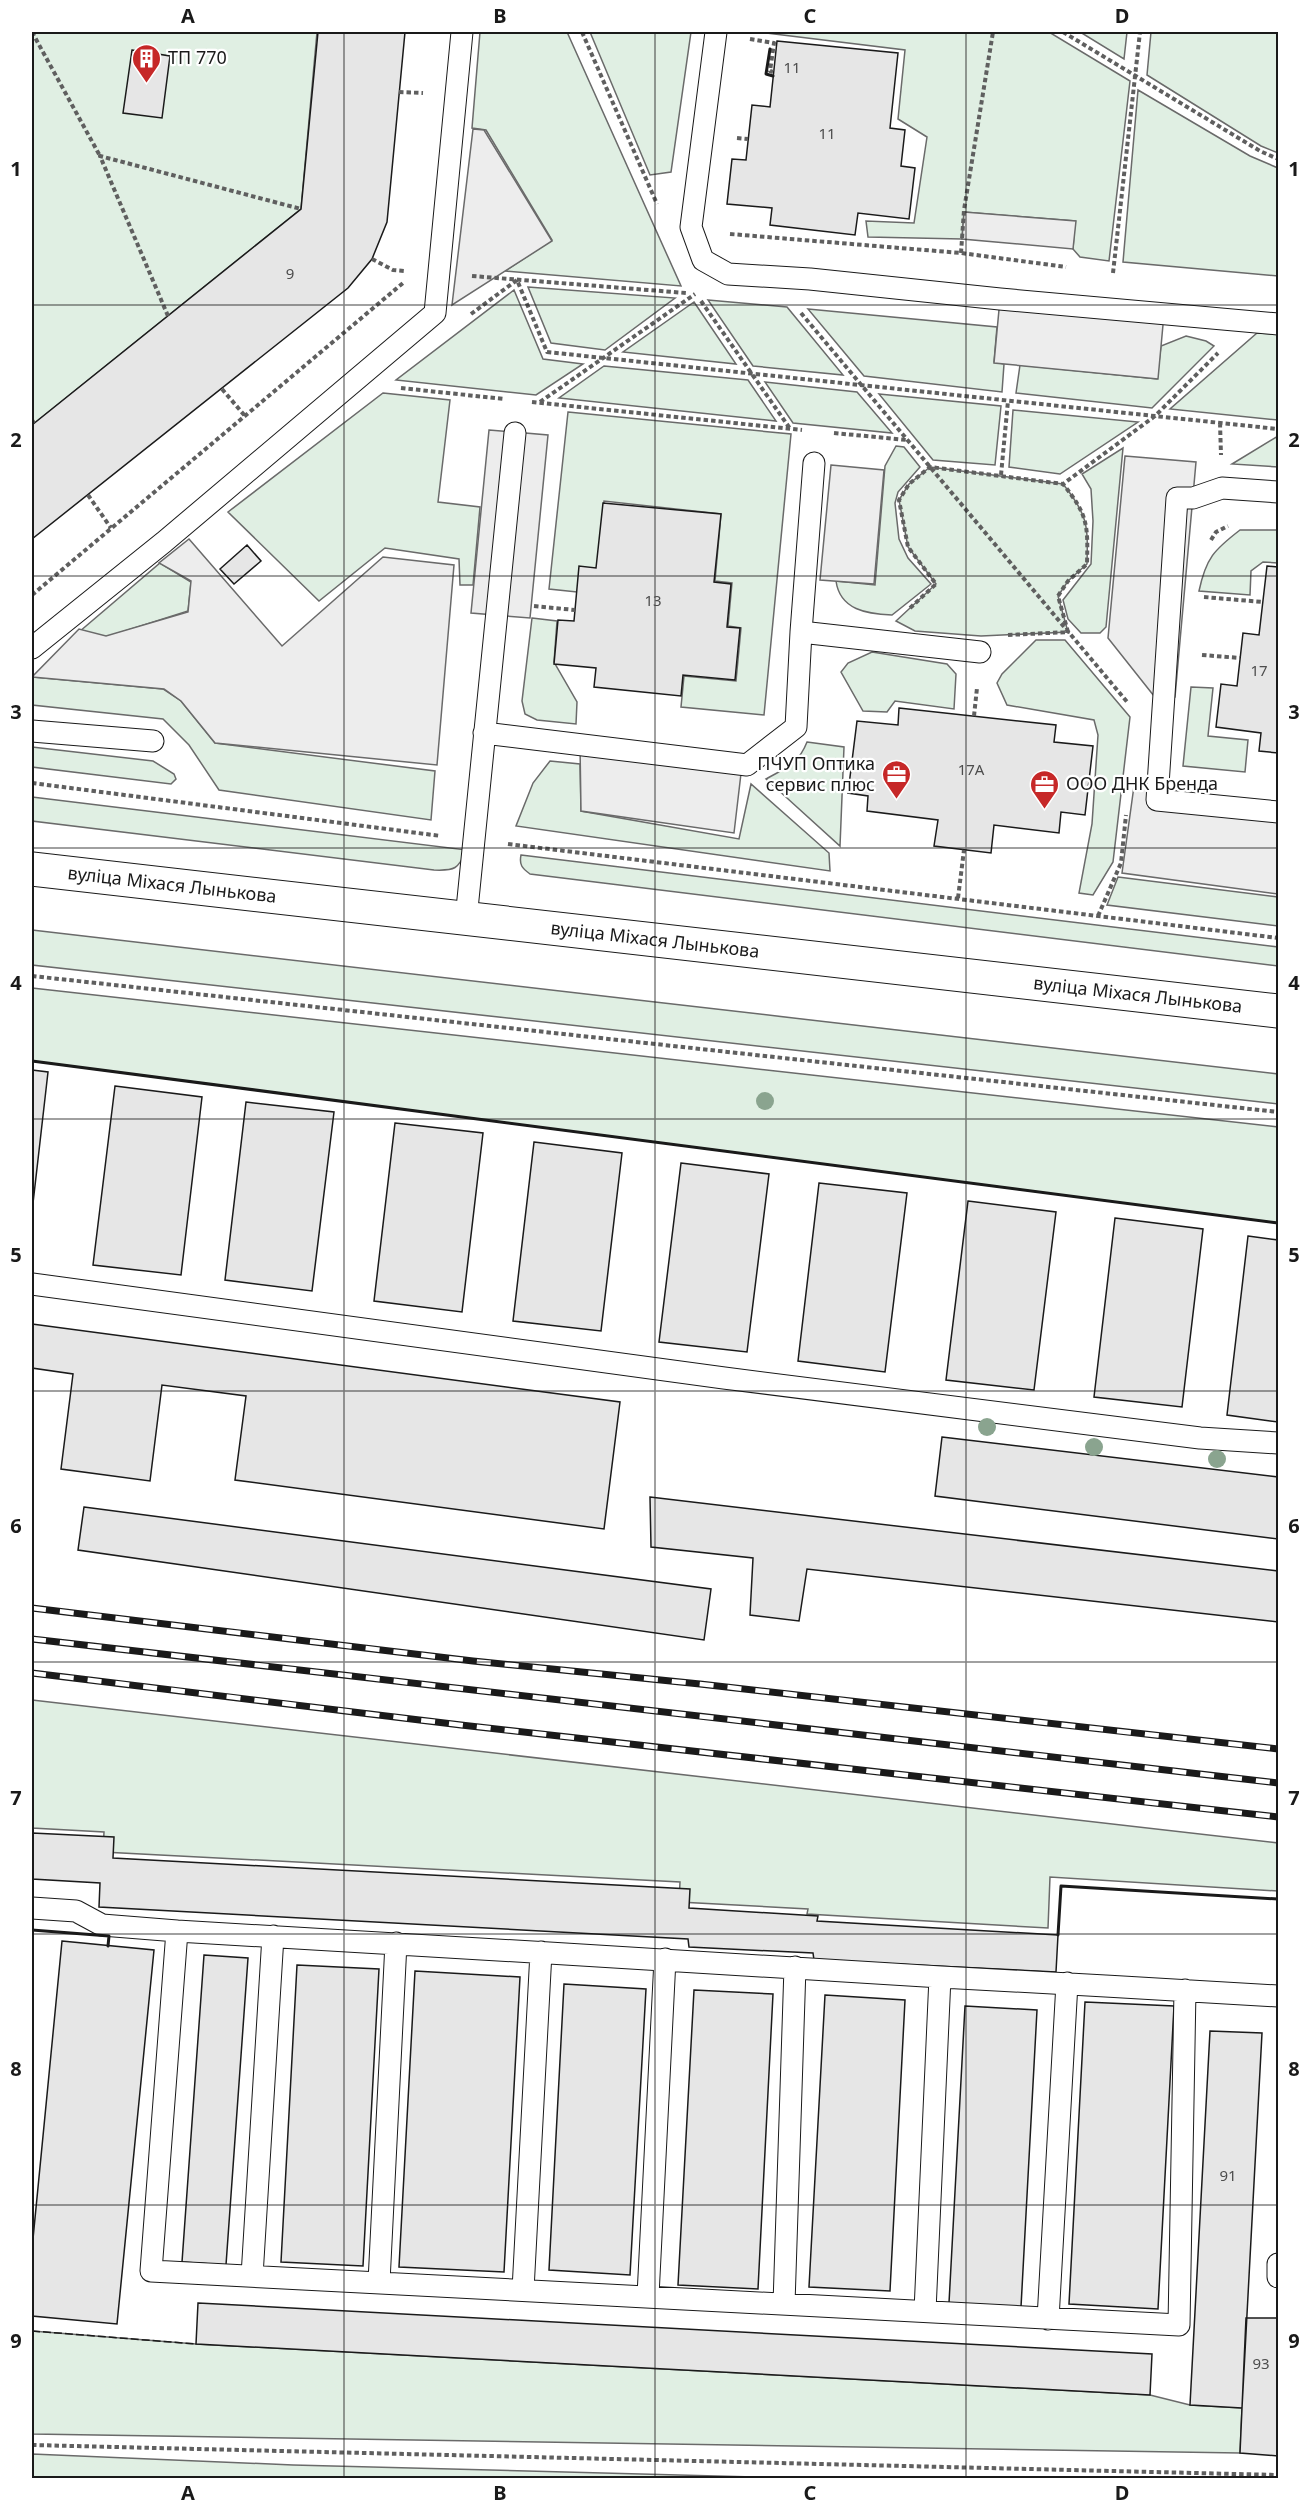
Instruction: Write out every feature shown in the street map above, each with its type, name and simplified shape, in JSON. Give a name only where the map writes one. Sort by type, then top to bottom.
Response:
[{"type":"street","name":"вуліца Міхася Лынькова","points":[[32,869],[1278,1011]]},
{"type":"lane","points":[[32,648],[164,542],[435,313],[462,32]]},
{"type":"lane","points":[[716,32],[691,226],[703,260],[728,274],[810,279],[1278,324]]},
{"type":"lane","points":[[466,920],[515,432]]},
{"type":"lane","points":[[484,733],[747,765],[796,727],[813,463]]},
{"type":"lane","points":[[1278,492],[1222,488],[1193,498],[1177,498],[1157,800],[1278,812]]},
{"type":"lane","points":[[801,632],[980,652]]},
{"type":"lane","points":[[32,731],[153,741]]},
{"type":"lane","points":[[32,1284],[724,1378],[1200,1438],[1278,1443]]},
{"type":"lane","points":[[32,1908],[76,1911],[102,1925],[177,1931],[1278,1996]]},
{"type":"lane","points":[[177,1931],[151,2271],[1179,2325],[1185,1990]]},
{"type":"lane","points":[[252,2276],[273,1936]]},
{"type":"lane","points":[[379,2282],[396,1943]]},
{"type":"lane","points":[[523,2290],[541,1952]]},
{"type":"lane","points":[[648,2296],[664,1959]]},
{"type":"lane","points":[[784,2304],[795,1967]]},
{"type":"lane","points":[[924,2311],[940,1977]]},
{"type":"lane","points":[[1048,2319],[1067,1983]]},
{"type":"lane","points":[[1278,2264],[1278,2277]]},
{"type":"path","points":[[32,32],[100,156],[168,316]]},
{"type":"path","points":[[582,32],[658,206]]},
{"type":"path","points":[[723,233],[962,253],[964,210],[993,32]]},
{"type":"path","points":[[1063,32],[1260,151],[1278,159]]},
{"type":"path","points":[[1113,273],[1140,32]]},
{"type":"path","points":[[773,72],[770,71],[774,43]]},
{"type":"path","points":[[399,92],[431,94]]},
{"type":"path","points":[[100,156],[301,209]]},
{"type":"path","points":[[372,259],[393,270]]},
{"type":"path","points":[[439,274],[696,294]]},
{"type":"path","points":[[32,595],[407,280]]},
{"type":"path","points":[[471,315],[517,280]]},
{"type":"path","points":[[517,280],[547,352],[1278,429]]},
{"type":"path","points":[[691,283],[696,294],[813,463]]},
{"type":"path","points":[[540,402],[696,294]]},
{"type":"path","points":[[797,309],[1128,704]]},
{"type":"path","points":[[1063,484],[1155,416],[1250,321]]},
{"type":"path","points":[[400,388],[510,399]]},
{"type":"path","points":[[222,389],[244,416]]},
{"type":"path","points":[[530,401],[813,431]]},
{"type":"path","points":[[1001,475],[1008,401]]},
{"type":"path","points":[[825,432],[908,440]]},
{"type":"path","points":[[904,613],[936,584],[908,547],[899,500],[909,484],[930,467],[1001,475],[1063,484],[1080,504],[1088,527],[1087,564],[1068,581],[1058,596],[1068,632]]},
{"type":"path","points":[[87,495],[111,528]]},
{"type":"path","points":[[1210,541],[1216,532],[1236,521]]},
{"type":"path","points":[[1193,596],[1263,602]]},
{"type":"path","points":[[497,602],[575,610]]},
{"type":"path","points":[[1002,635],[1068,632]]},
{"type":"path","points":[[1198,654],[1240,658]]},
{"type":"path","points":[[32,783],[474,840],[1278,938]]},
{"type":"path","points":[[958,898],[964,850]]},
{"type":"path","points":[[32,976],[1278,1112]]},
{"type":"path","points":[[32,2445],[1278,2475]]},
{"type":"green space","points":[[32,32],[317,32],[301,209],[32,425]]},
{"type":"green space","points":[[480,32],[567,32],[681,286],[505,271],[552,240],[486,130],[472,128]]},
{"type":"green space","points":[[590,32],[691,32],[671,172],[650,175]]},
{"type":"green space","points":[[757,32],[1049,32],[1130,81],[1109,261],[1080,257],[1073,249],[1075,221],[964,212],[962,239],[868,237],[866,221],[914,223],[927,137],[898,119],[905,50]]},
{"type":"green space","points":[[1080,32],[1127,32],[1124,59]]},
{"type":"green space","points":[[1151,32],[1278,32],[1278,153],[1261,146],[1147,75]]},
{"type":"green space","points":[[1138,90],[1250,156],[1278,168],[1278,276],[1123,262]]},
{"type":"green space","points":[[528,287],[675,298],[605,350],[551,343]]},
{"type":"green space","points":[[514,290],[543,359],[583,364],[536,395],[396,380]]},
{"type":"green space","points":[[708,300],[787,307],[843,375],[753,366]]},
{"type":"green space","points":[[694,302],[736,364],[623,352]]},
{"type":"green space","points":[[808,309],[997,327],[994,362],[1004,364],[1002,392],[864,376]]},
{"type":"green space","points":[[1257,333],[1278,334],[1278,420],[1170,409]]},
{"type":"green space","points":[[1186,336],[1206,341],[1214,346],[1152,408],[1016,393],[1020,365],[1157,379],[1161,346]]},
{"type":"green space","points":[[604,366],[748,380],[776,421],[559,398]]},
{"type":"green space","points":[[765,382],[857,392],[892,433],[793,423]]},
{"type":"green space","points":[[383,393],[450,400],[438,502],[480,507],[473,585],[460,585],[459,559],[385,548],[319,601],[228,512]]},
{"type":"green space","points":[[879,394],[1001,406],[995,465],[933,460]]},
{"type":"green space","points":[[1013,410],[1138,422],[1060,474],[1009,467]]},
{"type":"green space","points":[[568,412],[791,434],[764,715],[681,707],[684,676],[736,681],[741,628],[728,626],[732,583],[715,581],[721,514],[604,501],[597,568],[577,592],[549,589]]},
{"type":"green space","points":[[1278,436],[1278,467],[1232,464]]},
{"type":"green space","points":[[896,446],[904,447],[920,467],[898,492],[895,503],[899,539],[908,558],[931,584],[892,615],[864,611],[849,604],[839,591],[836,581],[875,585],[885,466]]},
{"type":"green space","points":[[1123,448],[1106,627],[1100,633],[1081,633],[1068,619],[1063,600],[1091,564],[1093,521],[1091,489],[1082,474]]},
{"type":"green space","points":[[930,467],[1063,484],[1082,513],[1087,539],[1087,564],[1068,581],[1058,596],[1068,632],[981,636],[915,631],[896,621],[936,584],[908,547],[899,500],[909,484]]},
{"type":"green space","points":[[1240,530],[1278,530],[1278,563],[1263,562],[1251,571],[1250,595],[1199,591],[1212,556]]},
{"type":"green space","points":[[160,563],[191,582],[188,611],[106,637],[79,632]]},
{"type":"green space","points":[[532,618],[557,621],[554,662],[577,702],[576,724],[537,720],[525,714],[522,701]]},
{"type":"green space","points":[[1036,640],[1065,640],[1130,717],[1113,862],[1093,895],[1079,893],[1092,824],[1098,735],[1094,720],[1007,705],[997,683],[1002,674]]},
{"type":"green space","points":[[872,652],[947,664],[956,674],[954,709],[895,701],[887,712],[863,711],[841,672],[848,663]]},
{"type":"green space","points":[[32,677],[163,689],[181,701],[215,743],[435,771],[431,820],[219,790],[189,745],[163,719],[32,705]]},
{"type":"green space","points":[[1191,687],[1213,688],[1208,736],[1248,740],[1245,772],[1183,766]]},
{"type":"green space","points":[[807,742],[844,747],[840,846],[766,779],[795,761]]},
{"type":"green space","points":[[32,747],[153,761],[174,774],[176,779],[171,784],[32,767]]},
{"type":"green space","points":[[550,761],[580,764],[581,811],[739,839],[751,784],[829,853],[830,871],[516,826],[533,783]]},
{"type":"green space","points":[[32,797],[467,850],[455,867],[447,870],[434,870],[32,821]]},
{"type":"green space","points":[[521,855],[1278,947],[1278,966],[530,874],[522,866]]},
{"type":"green space","points":[[1118,877],[1278,897],[1278,926],[1107,905]]},
{"type":"green space","points":[[32,930],[1278,1074],[1278,1104],[32,965]]},
{"type":"green space","points":[[32,988],[1278,1127],[1278,1223],[32,1061]]},
{"type":"green space","points":[[32,1700],[1278,1843],[1278,1891],[1050,1877],[1048,1928],[807,1914],[808,1909],[679,1902],[680,1882],[103,1852],[104,1832],[32,1828]]},
{"type":"green space","points":[[32,2331],[196,2344],[1150,2395],[1190,2405],[1242,2408],[1240,2453],[32,2434]]},
{"type":"green space","points":[[32,2454],[293,2465],[795,2478],[32,2478]]},
{"type":"shaded area","points":[[473,129],[484,130],[552,241],[452,305]]},
{"type":"shaded area","points":[[964,212],[1076,221],[1073,249],[962,239]]},
{"type":"shaded area","points":[[1000,299],[1164,314],[1158,379],[994,363]]},
{"type":"shaded area","points":[[489,430],[548,435],[530,618],[471,613]]},
{"type":"shaded area","points":[[1125,456],[1196,462],[1175,697],[1154,696],[1108,638]]},
{"type":"shaded area","points":[[831,465],[884,470],[874,584],[820,580]]},
{"type":"shaded area","points":[[189,539],[282,646],[383,557],[454,565],[437,765],[215,743],[181,701],[164,689],[32,677],[79,629],[106,636],[188,612],[191,581],[159,563]]},
{"type":"shaded area","points":[[580,745],[742,765],[734,833],[581,811]]},
{"type":"shaded area","points":[[1134,786],[1278,805],[1278,894],[1122,873]]},
{"type":"building","points":[[318,32],[405,32],[387,222],[372,259],[348,288],[32,539],[32,425],[301,209]]},
{"type":"building","points":[[777,41],[898,53],[890,128],[905,130],[901,166],[915,168],[909,219],[858,213],[855,235],[770,225],[772,208],[727,204],[732,159],[746,160],[752,105],[770,107]]},
{"type":"building","name":"ТП 770","points":[[132,50],[170,56],[162,118],[123,113]]},
{"type":"building","points":[[603,503],[721,514],[714,582],[731,584],[727,627],[740,628],[735,680],[683,675],[681,696],[594,687],[596,668],[554,664],[558,620],[574,621],[579,566],[596,568]]},
{"type":"building","points":[[247,545],[261,561],[234,584],[220,569]]},
{"type":"building","points":[[1267,566],[1278,567],[1278,753],[1259,751],[1261,733],[1216,727],[1221,684],[1237,686],[1243,633],[1259,635]]},
{"type":"building","points":[[899,708],[1056,725],[1054,742],[1093,746],[1085,815],[1061,812],[1059,833],[994,825],[991,853],[934,846],[938,820],[867,811],[868,796],[848,793],[857,721],[898,725]]},
{"type":"building","points":[[32,1070],[48,1072],[32,1212]]},
{"type":"building","points":[[115,1086],[202,1097],[181,1275],[93,1265]]},
{"type":"building","points":[[246,1102],[334,1112],[312,1291],[225,1280]]},
{"type":"building","points":[[395,1123],[483,1133],[462,1312],[374,1301]]},
{"type":"building","points":[[534,1142],[622,1153],[601,1331],[513,1321]]},
{"type":"building","points":[[681,1163],[769,1174],[747,1352],[659,1342]]},
{"type":"building","points":[[819,1183],[907,1193],[885,1372],[798,1361]]},
{"type":"building","points":[[968,1201],[1056,1212],[1034,1390],[946,1380]]},
{"type":"building","points":[[1115,1218],[1203,1229],[1182,1407],[1094,1397]]},
{"type":"building","points":[[1248,1236],[1278,1240],[1278,1422],[1227,1415]]},
{"type":"building","points":[[32,1324],[620,1402],[604,1529],[235,1480],[246,1396],[162,1385],[150,1481],[61,1469],[73,1374],[32,1368]]},
{"type":"building","points":[[942,1437],[1278,1477],[1278,1539],[935,1496]]},
{"type":"building","points":[[650,1497],[1278,1571],[1278,1622],[807,1569],[799,1621],[750,1615],[753,1558],[651,1547]]},
{"type":"building","points":[[84,1507],[711,1589],[704,1640],[78,1550]]},
{"type":"building","points":[[32,1833],[114,1837],[113,1858],[690,1889],[689,1908],[818,1916],[817,1921],[1058,1935],[1056,1972],[814,1960],[813,1953],[689,1947],[688,1939],[99,1907],[100,1883],[32,1879]]},
{"type":"building","points":[[62,1941],[154,1950],[117,2324],[32,2316],[32,2249]]},
{"type":"building","points":[[204,1955],[248,1958],[226,2265],[182,2262]]},
{"type":"building","points":[[297,1965],[379,1969],[363,2266],[281,2262]]},
{"type":"building","points":[[415,1971],[520,1977],[504,2272],[399,2267]]},
{"type":"building","points":[[564,1984],[646,1989],[630,2275],[549,2270]]},
{"type":"building","points":[[694,1990],[773,1994],[758,2289],[678,2285]]},
{"type":"building","points":[[825,1995],[905,2000],[890,2291],[809,2287]]},
{"type":"building","points":[[1085,2002],[1174,2006],[1158,2309],[1069,2304]]},
{"type":"building","points":[[965,2006],[1037,2010],[1021,2307],[949,2303]]},
{"type":"building","points":[[1210,2031],[1262,2033],[1242,2408],[1190,2405]]},
{"type":"building","points":[[198,2303],[1152,2354],[1150,2395],[196,2344]]},
{"type":"building","points":[[1246,2318],[1278,2318],[1278,2456],[1240,2453]]},
{"type":"railway","points":[[32,1608],[473,1661],[700,1684],[1278,1749]]},
{"type":"railway","points":[[32,1639],[1278,1783]]},
{"type":"railway","points":[[32,1673],[461,1725],[1278,1817]]},
{"type":"fence","points":[[32,2331],[196,2344]]},
{"type":"wall","points":[[770,49],[766,74],[773,76]]},
{"type":"wall","points":[[32,1061],[1278,1223]]},
{"type":"wall","points":[[1058,1935],[1061,1886],[1278,1899]]},
{"type":"wall","points":[[32,1930],[109,1936],[108,1946]]},
{"type":"place","name":"ТП 770","points":[[147,84]]},
{"type":"place","name":"ПЧУП Оптика сервис плюс","points":[[896,800]]},
{"type":"place","name":"ООО ДНК Бренда","points":[[1045,810]]}]
